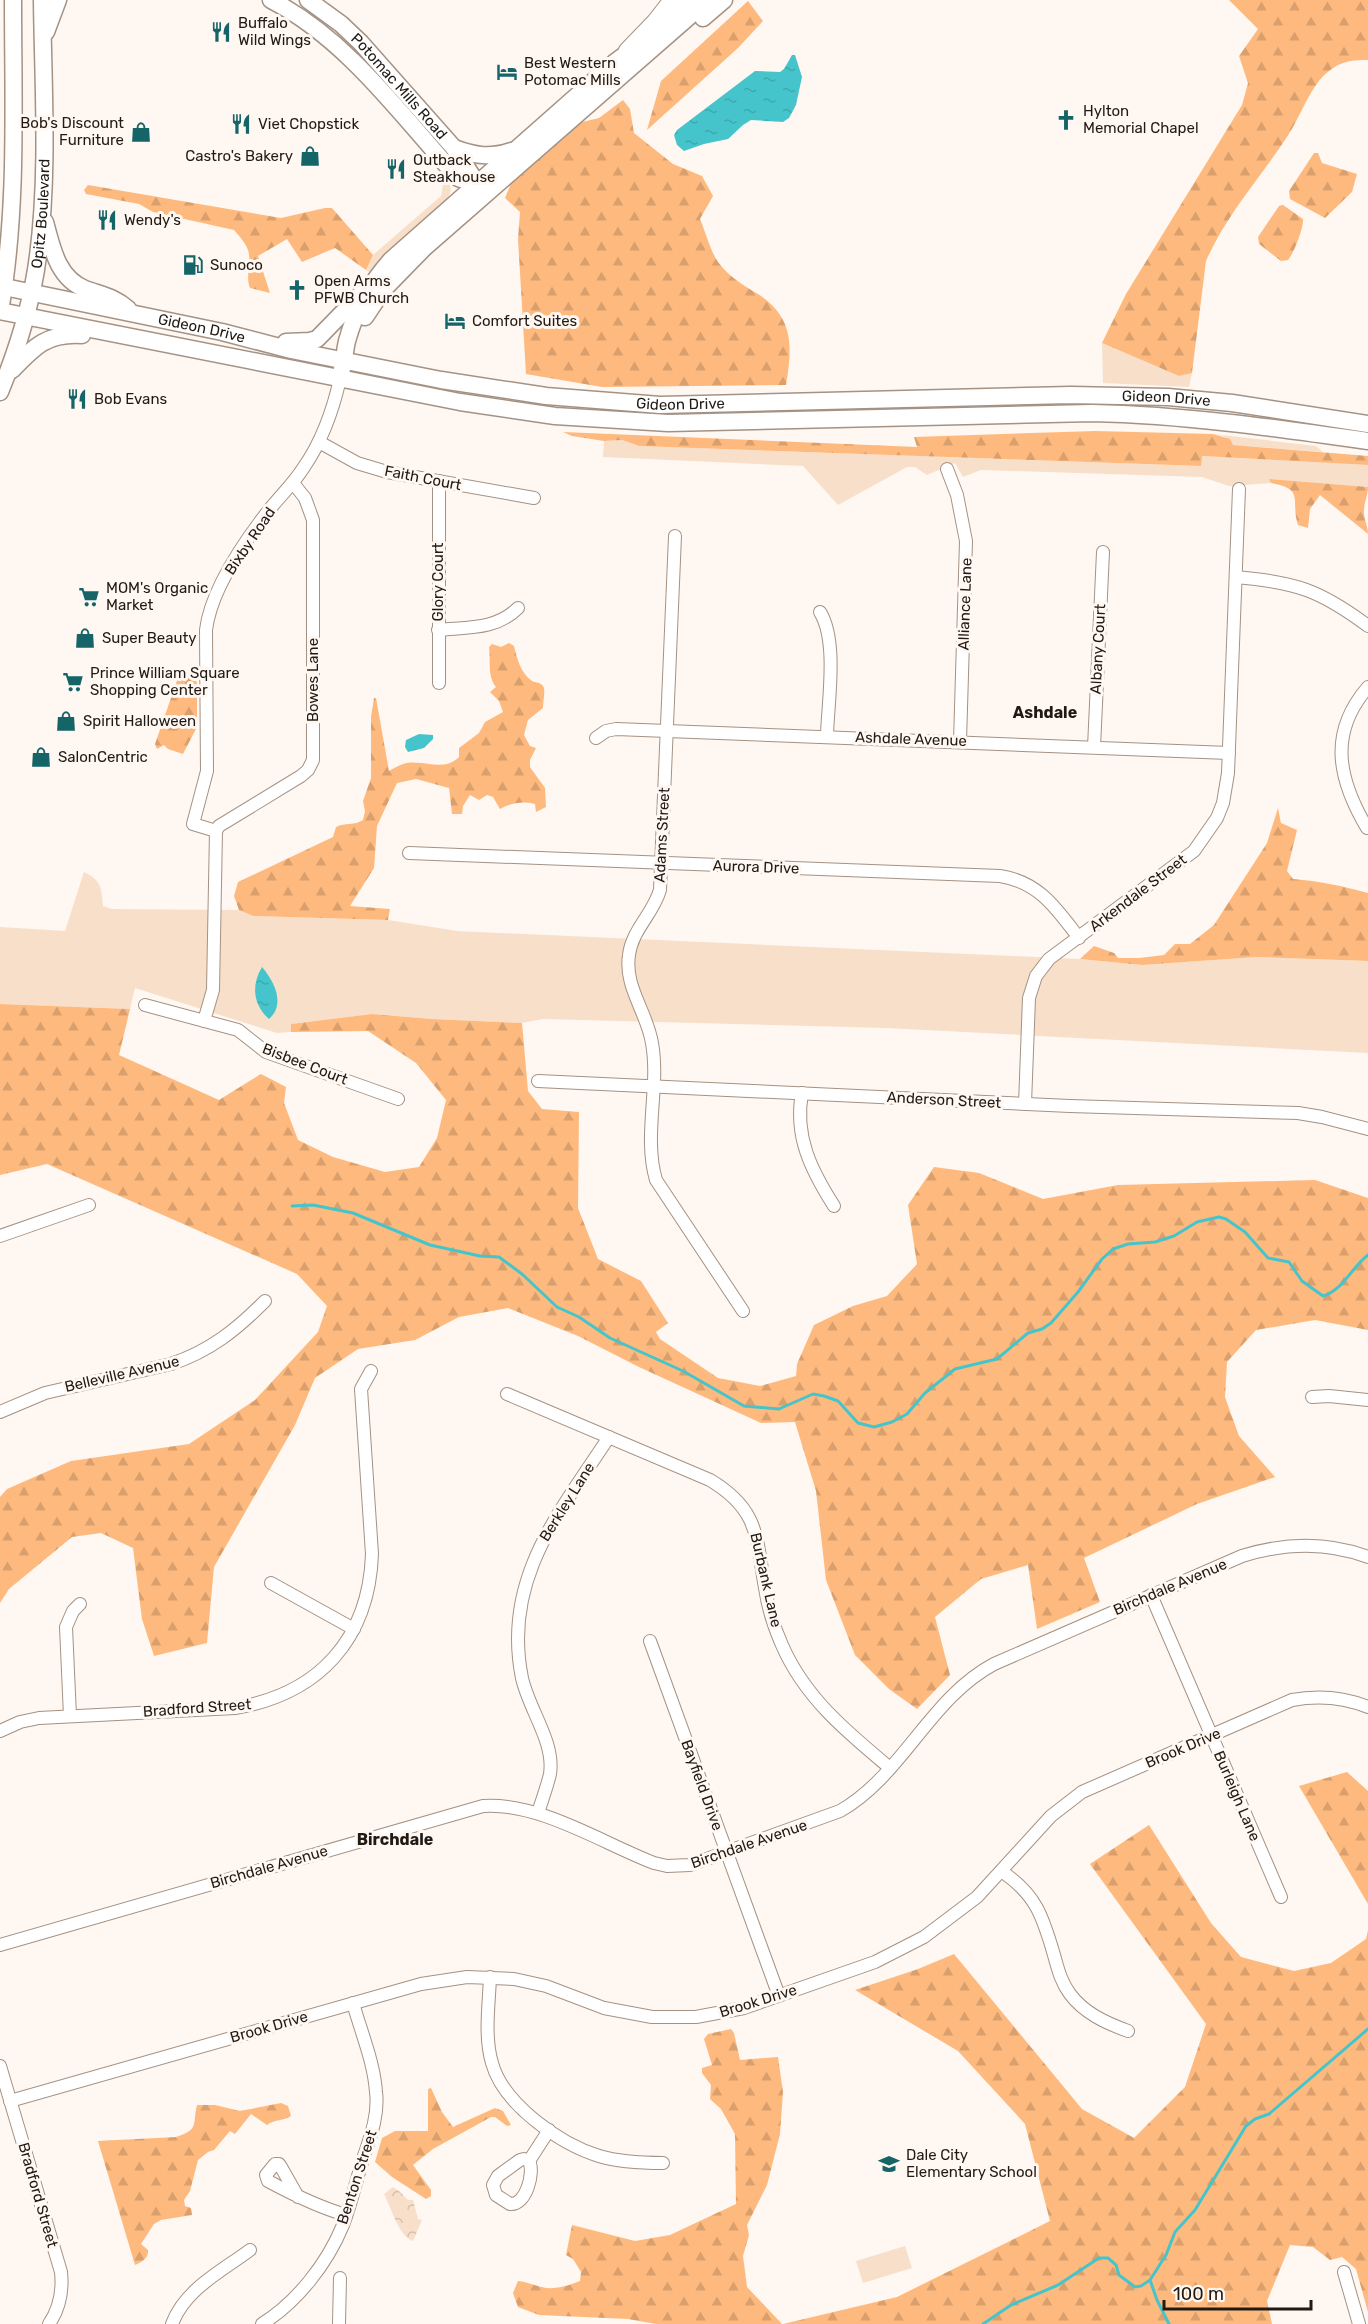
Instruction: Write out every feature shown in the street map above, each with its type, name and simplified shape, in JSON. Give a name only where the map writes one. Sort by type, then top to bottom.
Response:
[{"type":"highway","points":[[629,52],[675,0]]},
{"type":"main road","name":"Opitz Boulevard","points":[[0,311],[12,217],[13,0]]},
{"type":"main road","name":"Opitz Boulevard","points":[[0,392],[26,316],[38,258],[42,211],[42,0]]},
{"type":"main road","points":[[42,41],[58,0]]},
{"type":"main road","name":"Potomac Mills Road","points":[[271,0],[332,42],[354,61],[458,178],[481,189]]},
{"type":"main road","name":"Potomac Mills Road","points":[[308,0],[362,43],[454,148],[472,172],[481,189]]},
{"type":"main road","points":[[344,360],[357,344],[365,316],[383,290],[481,189],[514,150],[629,52],[695,0]]},
{"type":"main road","points":[[272,343],[317,339],[391,260],[615,81],[708,0]]},
{"type":"main road","points":[[615,81],[667,48],[724,0]]},
{"type":"main road","points":[[454,148],[477,156],[514,150]]},
{"type":"main road","points":[[42,211],[55,257],[66,274],[78,286],[113,298],[134,314]]},
{"type":"main road","points":[[0,237],[12,217]]},
{"type":"main road","points":[[340,379],[353,323],[372,282]]},
{"type":"main road","name":"Gideon Drive","points":[[2,286],[272,343],[291,350],[507,391],[610,402],[660,405],[1132,395],[1232,403],[1368,424]]},
{"type":"main road","name":"Gideon Drive","points":[[0,311],[486,407],[565,417],[668,423],[1092,413],[1142,414],[1264,426],[1368,441]]},
{"type":"main road","points":[[7,375],[31,350],[52,337],[107,332]]},
{"type":"main road","points":[[805,402],[805,421]]},
{"type":"street","name":"Bixby Road","points":[[216,831],[193,824],[207,771],[207,621],[222,582],[254,530],[293,483],[319,442],[340,379]]},
{"type":"street","name":"Faith Court","points":[[319,442],[367,467],[534,498]]},
{"type":"street","name":"Alliance Lane","points":[[948,469],[957,495],[966,541],[960,741]]},
{"type":"street","name":"Glory Court","points":[[439,481],[439,683]]},
{"type":"street","name":"Bowes Lane","points":[[216,831],[219,826],[301,776],[308,770],[313,760],[313,520],[305,498],[293,483]]},
{"type":"street","name":"Arkendale Street","points":[[1026,1104],[1029,998],[1043,966],[1185,860],[1203,841],[1223,803],[1229,753],[1239,489]]},
{"type":"street","name":"Adams Street","points":[[675,536],[662,863],[657,902],[632,941],[628,965],[629,980],[649,1027],[654,1061],[651,1157],[656,1180],[743,1311]]},
{"type":"street","name":"Albany Court","points":[[1094,747],[1103,552]]},
{"type":"street","points":[[1236,578],[1267,580],[1309,590],[1325,597],[1368,626]]},
{"type":"street","points":[[438,630],[491,625],[501,622],[518,608]]},
{"type":"street","points":[[820,612],[825,620],[830,643],[827,735]]},
{"type":"street","points":[[1367,828],[1349,794],[1342,767],[1341,752],[1342,737],[1350,712],[1368,687]]},
{"type":"street","name":"Ashdale Avenue","points":[[596,738],[606,731],[616,729],[667,730],[1229,753]]},
{"type":"street","points":[[204,1021],[213,990],[216,831]]},
{"type":"street","name":"Aurora Drive","points":[[409,853],[1008,878],[1021,881],[1042,894],[1079,938]]},
{"type":"street","name":"Bisbee Court","points":[[146,1005],[238,1030],[271,1054],[398,1099]]},
{"type":"street","name":"Anderson Street","points":[[538,1081],[1026,1104],[1298,1113],[1368,1129]]},
{"type":"street","points":[[802,1093],[799,1118],[803,1145],[819,1183],[834,1206]]},
{"type":"street","points":[[0,1236],[89,1205]]},
{"type":"street","name":"Belleville Avenue","points":[[0,1412],[45,1393],[190,1358],[228,1337],[265,1301]]},
{"type":"street","name":"Bradford Street","points":[[0,1731],[20,1722],[39,1718],[235,1708],[270,1700],[288,1693],[314,1677],[341,1649],[354,1629],[368,1591],[372,1554],[361,1389],[371,1371]]},
{"type":"street","name":"Burbank Lane","points":[[507,1394],[710,1480],[736,1498],[753,1524],[772,1620],[794,1668],[831,1717],[890,1768]]},
{"type":"street","points":[[1312,1397],[1368,1400]]},
{"type":"street","name":"Berkley Lane","points":[[538,1813],[550,1774],[550,1762],[545,1738],[527,1698],[519,1666],[518,1641],[522,1600],[529,1572],[543,1537],[609,1437]]},
{"type":"street","name":"Birchdale Avenue","points":[[0,1945],[483,1806],[510,1806],[538,1813],[629,1853],[667,1866],[690,1865],[840,1811],[864,1796],[961,1688],[985,1669],[1242,1556],[1282,1546],[1324,1546],[1368,1557]]},
{"type":"street","points":[[271,1583],[354,1629]]},
{"type":"street","name":"Burleigh Lane","points":[[1151,1595],[1281,1897]]},
{"type":"street","points":[[70,1716],[66,1627],[73,1611],[80,1604]]},
{"type":"street","name":"Bayfield Drive","points":[[651,1641],[779,1996]]},
{"type":"street","name":"Brook Drive","points":[[10,2101],[444,1979],[490,1977],[532,1982],[604,2008],[652,2017],[686,2017],[720,2013],[779,1996],[875,1962],[924,1937],[977,1897],[1051,1816],[1082,1792],[1292,1700],[1336,1698],[1368,1707]]},
{"type":"street","points":[[1001,1871],[1018,1883],[1038,1907],[1062,1980],[1074,2000],[1096,2017],[1128,2031]]},
{"type":"street","points":[[490,1977],[488,2038],[493,2066],[504,2089],[523,2109],[567,2141],[600,2156],[663,2163]]},
{"type":"street","name":"Benton Street","points":[[269,2322],[303,2289],[330,2251],[346,2215],[375,2121],[377,2107],[374,2075],[353,2003]]},
{"type":"street","name":"Bradford Street","points":[[0,2066],[61,2272],[61,2294],[49,2324]]},
{"type":"street","points":[[529,2161],[549,2130]]},
{"type":"street","points":[[298,2197],[346,2215]]},
{"type":"street","points":[[172,2324],[188,2297],[250,2250]]},
{"type":"street","points":[[1344,2272],[1359,2324]]},
{"type":"street","points":[[339,2324],[340,2278]]},
{"type":"green space","points":[[1229,0],[1368,0],[1368,60],[1343,63],[1323,77],[1311,93],[1287,137],[1223,228],[1206,261],[1192,373],[1179,376],[1102,343],[1126,294],[1242,105],[1248,83],[1239,56],[1258,29]]},
{"type":"green space","points":[[748,1],[763,21],[738,48],[647,130],[661,81]]},
{"type":"green space","points":[[623,100],[630,109],[634,133],[673,164],[702,176],[713,196],[700,219],[715,257],[731,276],[770,303],[785,324],[790,346],[786,385],[602,387],[526,374],[518,239],[520,212],[505,198],[511,183],[574,124],[599,118]]},
{"type":"green space","points":[[1314,153],[1318,153],[1322,163],[1357,174],[1352,192],[1325,218],[1290,199],[1289,191]]},
{"type":"green space","points":[[448,180],[451,190],[446,203],[370,273],[366,270],[373,255],[441,196],[443,185]]},
{"type":"green space","points":[[88,185],[281,218],[332,208],[373,255],[366,270],[335,248],[302,262],[287,239],[258,256],[270,293],[250,288],[248,250],[234,230],[153,212],[139,204],[86,194],[84,190]]},
{"type":"green space","points":[[1283,205],[1303,219],[1303,223],[1290,257],[1288,260],[1281,261],[1259,244],[1258,237],[1279,206]]},
{"type":"green space","points":[[1102,343],[1179,376],[1192,373],[1189,387],[1103,383]]},
{"type":"green space","points":[[1095,431],[1213,434],[1230,439],[1233,445],[1368,456],[1368,465],[1202,456],[1201,466],[639,446],[622,440],[604,441],[572,436],[563,432],[917,447],[914,437]]},
{"type":"green space","points":[[1213,434],[1316,446],[1323,452],[1233,445],[1223,436]]},
{"type":"green space","points":[[622,440],[639,446],[1201,466],[1201,456],[1368,465],[1368,487],[1270,479],[1271,483],[1229,486],[1202,477],[981,470],[963,477],[955,463],[927,475],[915,467],[907,467],[838,505],[803,466],[603,457],[604,441]]},
{"type":"green space","points":[[1269,479],[1368,487],[1364,513],[1368,534],[1320,495],[1310,509],[1308,528],[1298,525],[1293,493],[1289,489],[1271,483]]},
{"type":"green space","points":[[509,643],[514,646],[525,673],[532,681],[544,688],[543,708],[528,720],[524,735],[530,746],[536,748],[530,760],[530,767],[545,788],[546,807],[536,812],[535,804],[521,803],[500,809],[493,797],[487,795],[479,800],[470,795],[463,806],[462,814],[452,814],[449,788],[416,779],[397,783],[377,826],[374,868],[350,906],[390,909],[388,920],[253,916],[239,910],[234,896],[238,882],[333,837],[336,827],[363,820],[365,811],[363,801],[371,778],[371,717],[374,698],[376,698],[389,771],[400,765],[414,762],[447,764],[459,757],[459,748],[479,733],[485,722],[503,712],[499,701],[490,692],[496,687],[490,673],[489,647],[492,644],[501,647]]},
{"type":"green space","points":[[181,669],[195,678],[197,683],[197,727],[183,754],[168,749],[164,745],[157,749],[155,744]]},
{"type":"green space","points":[[1278,808],[1281,823],[1297,830],[1287,871],[1293,879],[1331,884],[1368,893],[1368,961],[1257,957],[1142,965],[1080,959],[1094,946],[1114,953],[1118,958],[1139,958],[1164,955],[1175,944],[1190,944],[1214,925],[1267,843]]},
{"type":"green space","points":[[84,872],[100,885],[103,906],[112,909],[239,910],[253,916],[388,920],[457,931],[1080,959],[1142,965],[1257,957],[1368,961],[1368,1053],[886,1028],[543,1019],[522,1023],[372,1014],[291,1024],[291,1032],[277,1033],[135,988],[130,1009],[0,1004],[0,927],[65,931]]},
{"type":"green space","points":[[0,1004],[130,1009],[119,1055],[219,1100],[261,1074],[286,1087],[284,1103],[298,1140],[333,1157],[385,1172],[419,1167],[437,1138],[446,1100],[416,1063],[368,1031],[291,1032],[291,1024],[372,1014],[522,1023],[528,1091],[542,1109],[579,1112],[578,1208],[598,1259],[641,1281],[668,1323],[656,1332],[660,1339],[718,1378],[760,1386],[796,1376],[797,1364],[814,1325],[853,1306],[887,1296],[917,1264],[908,1205],[934,1167],[979,1173],[1043,1199],[1118,1185],[1315,1180],[1368,1198],[1368,1330],[1315,1320],[1256,1330],[1227,1362],[1225,1397],[1239,1436],[1275,1477],[1197,1504],[1084,1558],[1100,1602],[1037,1629],[1028,1565],[981,1579],[935,1617],[950,1675],[917,1709],[889,1689],[855,1655],[826,1580],[816,1491],[795,1422],[761,1423],[639,1367],[578,1336],[508,1308],[459,1317],[415,1340],[358,1349],[315,1378],[295,1425],[214,1567],[207,1643],[154,1656],[142,1619],[133,1548],[101,1533],[72,1537],[9,1589],[0,1603],[0,1497],[7,1489],[71,1461],[189,1444],[255,1400],[318,1332],[327,1306],[297,1274],[47,1164],[0,1175]]},
{"type":"green space","points":[[1347,1772],[1368,1791],[1368,1904],[1299,1786]]},
{"type":"green space","points":[[1149,1825],[1211,1923],[1241,1957],[1294,1971],[1331,1963],[1366,1939],[1368,1930],[1368,2312],[1356,2269],[1342,2257],[1330,2260],[1313,2247],[1290,2245],[1267,2301],[1272,2324],[783,2324],[897,2297],[1050,2221],[1025,2124],[958,2051],[855,1990],[954,1954],[1082,2109],[1134,2138],[1185,2087],[1206,2024],[1090,1864]]},
{"type":"green space","points":[[731,2029],[740,2060],[778,2057],[783,2092],[780,2134],[767,2185],[747,2225],[749,2235],[743,2256],[747,2287],[782,2324],[656,2324],[628,2319],[539,2315],[518,2307],[513,2293],[518,2281],[550,2288],[580,2281],[581,2272],[573,2259],[566,2255],[572,2225],[635,2241],[670,2235],[736,2204],[735,2134],[721,2109],[710,2099],[711,2085],[702,2073],[702,2068],[712,2065],[704,2039],[708,2034]]},
{"type":"green space","points":[[431,2088],[442,2112],[453,2127],[495,2108],[503,2111],[511,2125],[507,2126],[495,2117],[491,2117],[433,2149],[413,2165],[431,2190],[431,2196],[426,2199],[392,2177],[375,2162],[382,2138],[395,2131],[428,2131],[428,2089]]},
{"type":"green space","points":[[281,2103],[288,2106],[291,2116],[267,2125],[251,2114],[235,2134],[230,2131],[214,2150],[198,2160],[190,2191],[184,2200],[185,2206],[191,2208],[192,2215],[161,2220],[154,2224],[141,2244],[148,2250],[147,2255],[135,2265],[98,2141],[176,2137],[194,2126],[197,2105],[215,2105],[240,2111]]},
{"type":"green space","points":[[393,2187],[408,2200],[413,2200],[418,2219],[422,2220],[413,2241],[400,2228],[384,2194]]},
{"type":"green space","points":[[905,2246],[912,2268],[863,2283],[856,2261]]},
{"type":"water","points":[[792,55],[795,55],[802,77],[796,105],[789,118],[783,122],[751,120],[728,139],[684,151],[677,145],[674,135],[677,130],[755,71],[780,72]]},
{"type":"water","points":[[419,734],[433,735],[433,739],[424,748],[408,752],[405,747],[406,740]]},
{"type":"water","points":[[262,967],[271,979],[277,1000],[277,1007],[269,1019],[260,1008],[255,995],[256,981]]},
{"type":"waterway","points":[[292,1206],[313,1205],[353,1213],[430,1245],[480,1256],[499,1257],[522,1274],[557,1307],[579,1317],[610,1338],[683,1371],[744,1406],[779,1409],[813,1394],[838,1401],[858,1423],[874,1427],[892,1422],[907,1414],[925,1393],[955,1369],[997,1359],[1028,1333],[1042,1329],[1051,1323],[1102,1259],[1113,1249],[1128,1244],[1155,1242],[1174,1236],[1197,1222],[1219,1217],[1245,1232],[1268,1258],[1289,1262],[1302,1281],[1323,1296],[1342,1284],[1368,1255]]},
{"type":"waterway","points":[[983,2324],[1011,2305],[1058,2285],[1099,2258],[1108,2258],[1116,2265],[1119,2275],[1135,2287],[1150,2280],[1166,2255],[1175,2232],[1195,2210],[1246,2126],[1255,2119],[1269,2114],[1368,2029]]},
{"type":"waterway","points":[[1150,2280],[1169,2324]]},
{"type":"place","name":"Buffalo Wild Wings","points":[[221,32]]},
{"type":"place","name":"Best Western Potomac Mills","points":[[507,72]]},
{"type":"place","name":"Hylton Memorial Chapel","points":[[1066,120]]},
{"type":"place","name":"Viet Chopstick","points":[[241,124]]},
{"type":"place","name":"Bob's Discount Furniture","points":[[141,132]]},
{"type":"place","name":"Castro's Bakery","points":[[310,156]]},
{"type":"place","name":"Outback Steakhouse","points":[[396,169]]},
{"type":"place","name":"Wendy's","points":[[107,220]]},
{"type":"place","name":"Sunoco","points":[[193,265]]},
{"type":"place","name":"Open Arms PFWB Church","points":[[297,290]]},
{"type":"place","name":"Comfort Suites","points":[[455,321]]},
{"type":"place","name":"Bob Evans","points":[[77,399]]},
{"type":"place","name":"MOM's Organic Market","points":[[89,597]]},
{"type":"place","name":"Super Beauty","points":[[85,638]]},
{"type":"place","name":"Prince William Square Shopping Center","points":[[73,682]]},
{"type":"place","name":"Spirit Halloween","points":[[66,721]]},
{"type":"place","name":"SalonCentric","points":[[41,757]]},
{"type":"place","name":"Dale City Elementary School","points":[[889,2164]]},
{"type":"district","name":"Ashdale","points":[[1045,712]]},
{"type":"district","name":"Birchdale","points":[[395,1839]]}]
